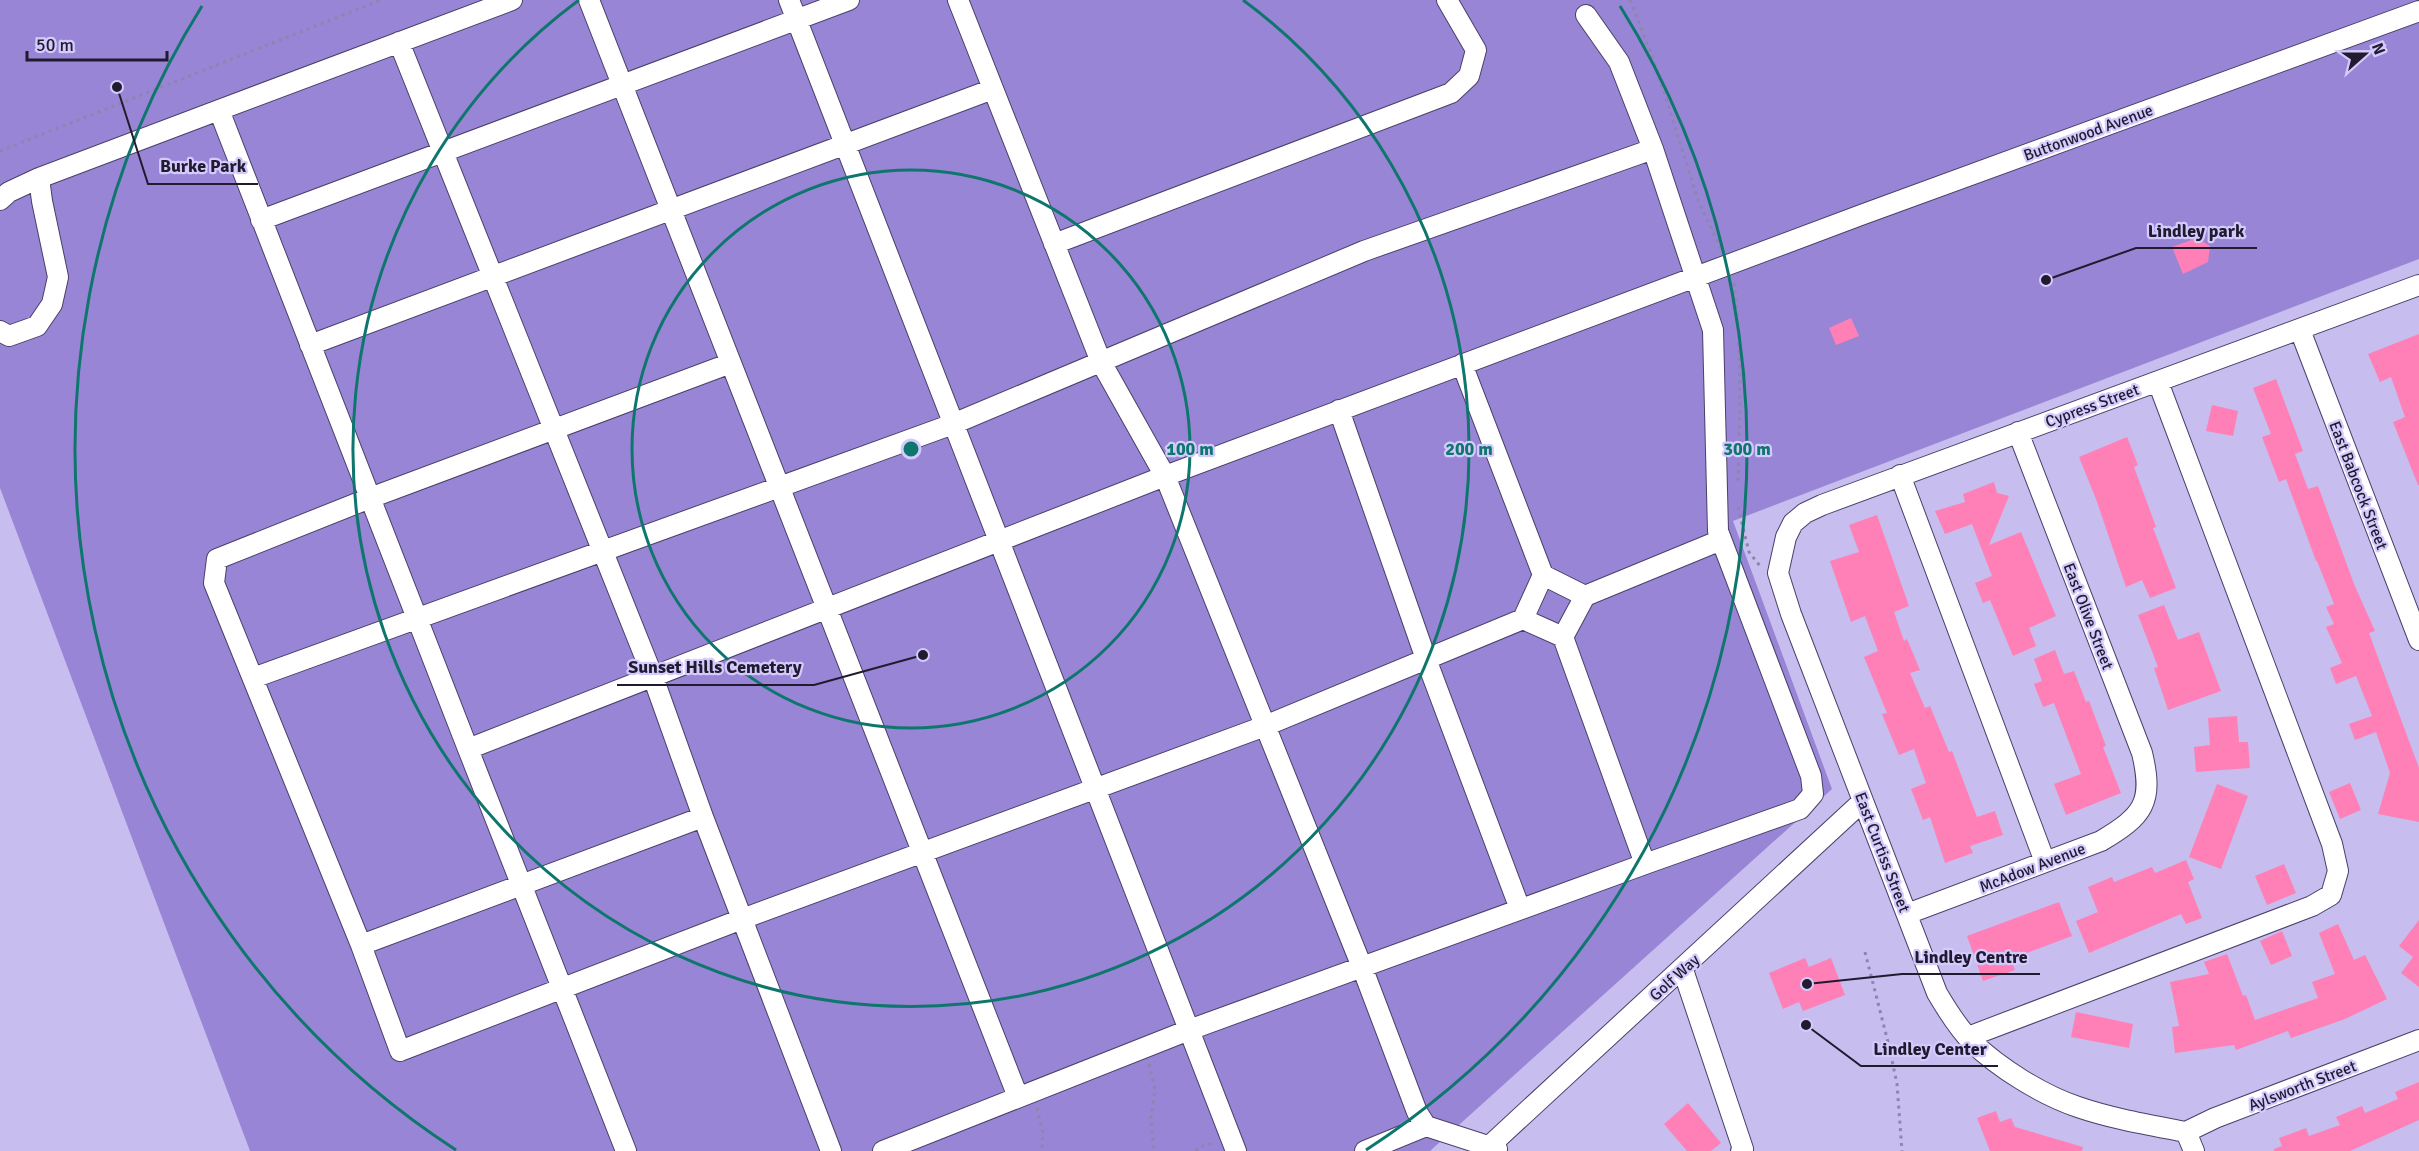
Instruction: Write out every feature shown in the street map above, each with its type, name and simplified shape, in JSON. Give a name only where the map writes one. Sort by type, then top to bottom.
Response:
[{"type":"street","points":[[0,200],[9,192],[39,178],[512,0]]},
{"type":"street","points":[[588,0],[923,853],[1025,1095]]},
{"type":"street","points":[[789,0],[1236,1151]]},
{"type":"street","points":[[261,220],[849,0]]},
{"type":"street","points":[[958,0],[1101,362],[1165,476],[1362,967],[1417,1112],[1426,1126],[1491,1150]]},
{"type":"street","points":[[1054,244],[1451,93],[1469,76],[1476,50],[1447,0]]},
{"type":"street","name":"Buttonwood Avenue","points":[[468,749],[1339,410],[2419,11]]},
{"type":"street","points":[[883,1151],[1189,1030],[1800,808],[1812,794],[1811,776],[1718,531],[1713,330],[1697,276],[1653,149],[1619,62],[1586,15]]},
{"type":"street","points":[[399,42],[653,677],[742,920],[831,1151]]},
{"type":"street","points":[[310,345],[993,89]]},
{"type":"street","points":[[219,110],[626,1151]]},
{"type":"street","points":[[253,678],[953,424],[1364,252],[1653,149]]},
{"type":"street","points":[[0,331],[9,336],[37,326],[52,304],[58,277],[39,178]]},
{"type":"street","name":"Cypress Street","points":[[1784,547],[1793,523],[1805,513],[1900,475],[2419,285]]},
{"type":"street","name":"East Babcock Street","points":[[2300,330],[2419,640]]},
{"type":"street","points":[[731,363],[370,498],[218,559],[214,583],[361,945],[400,1051],[742,920],[1265,726],[1523,619],[1543,576]]},
{"type":"street","points":[[1462,364],[1543,576],[1585,596]]},
{"type":"street","points":[[1968,1037],[2312,906],[2331,895],[2338,871],[2332,844],[2158,382]]},
{"type":"street","points":[[1339,410],[1426,659],[1520,909]]},
{"type":"street","name":"East Olive Street","points":[[2019,432],[2142,753],[2147,782],[2143,802]]},
{"type":"street","points":[[1900,475],[2045,862]]},
{"type":"street","points":[[1563,637],[1585,596],[1721,540]]},
{"type":"street","name":"East Curtiss Street","points":[[1784,547],[1778,573],[1791,614],[1937,993],[1950,1016],[1968,1037],[1994,1060],[2044,1092],[2068,1104],[2110,1116],[2186,1132]]},
{"type":"street","points":[[1523,619],[1563,637],[1645,864]]},
{"type":"street","name":"Golf Way","points":[[1491,1150],[1863,801]]},
{"type":"street","name":"McAdow Avenue","points":[[1907,914],[2101,841],[2138,815],[2143,802]]},
{"type":"street","points":[[361,945],[704,817]]},
{"type":"street","points":[[1683,970],[1743,1149],[1741,1151]]},
{"type":"street","name":"Aylsworth Street","points":[[2186,1132],[2225,1114],[2419,1040]]},
{"type":"street","points":[[1365,1151],[1426,1126]]},
{"type":"street","points":[[2186,1132],[2194,1151]]},
{"type":"path","points":[[0,151],[381,0]]},
{"type":"path","points":[[1865,952],[1895,1074],[1902,1151]]},
{"type":"path","points":[[1146,1047],[1155,1090],[1151,1118],[1154,1151]]},
{"type":"path","points":[[1025,1095],[1043,1132],[1042,1151]]},
{"type":"shaded area","points":[[0,0],[2419,0],[2419,259],[1733,521],[1832,789],[1430,1151],[250,1151],[0,488]]},
{"type":"building","points":[[2197,238],[2210,246],[2208,262],[2183,274],[2172,247]]},
{"type":"building","points":[[1851,318],[1859,336],[1836,345],[1829,328]]},
{"type":"building","points":[[2419,334],[2418,485],[2393,422],[2405,417],[2391,377],[2380,382],[2368,354]]},
{"type":"building","points":[[2276,379],[2303,451],[2295,454],[2308,489],[2318,486],[2354,584],[2375,631],[2369,633],[2419,768],[2419,822],[2378,814],[2390,773],[2376,732],[2355,740],[2349,724],[2372,716],[2356,676],[2336,684],[2330,668],[2342,663],[2326,627],[2334,624],[2326,607],[2334,604],[2286,479],[2279,482],[2262,437],[2271,434],[2253,388]]},
{"type":"building","points":[[2212,405],[2238,411],[2233,436],[2206,431]]},
{"type":"building","points":[[2127,437],[2138,465],[2134,467],[2156,527],[2153,528],[2176,588],[2150,598],[2142,580],[2126,587],[2079,457]]},
{"type":"building","points":[[1994,482],[1997,493],[2009,496],[1989,545],[2021,532],[2056,616],[2029,628],[2036,646],[2013,656],[1990,600],[1983,603],[1975,583],[1992,576],[1972,524],[1945,534],[1935,511],[1965,502],[1963,494]]},
{"type":"building","points":[[1877,515],[1909,606],[1894,612],[1904,641],[1907,639],[1920,670],[1910,673],[1925,708],[1930,706],[1949,752],[1952,751],[1977,817],[1995,811],[2003,835],[1970,846],[1973,853],[1945,863],[1930,817],[1923,820],[1911,789],[1926,783],[1914,749],[1899,755],[1882,714],[1887,713],[1864,657],[1878,651],[1865,616],[1851,622],[1830,561],[1859,552],[1849,525]]},
{"type":"building","points":[[2164,605],[2178,640],[2199,632],[2221,691],[2168,710],[2154,668],[2158,667],[2138,615]]},
{"type":"building","points":[[2055,650],[2064,674],[2074,671],[2086,702],[2089,701],[2106,746],[2103,747],[2121,793],[2066,815],[2054,784],[2081,774],[2054,703],[2043,707],[2034,684],[2042,681],[2034,659]]},
{"type":"building","points":[[2237,716],[2239,742],[2248,742],[2250,768],[2196,772],[2194,747],[2210,745],[2208,718]]},
{"type":"building","points":[[2350,783],[2361,810],[2340,819],[2329,792]]},
{"type":"building","points":[[2217,784],[2248,796],[2221,869],[2189,857]]},
{"type":"building","points":[[2186,860],[2194,879],[2188,882],[2202,918],[2186,924],[2181,914],[2089,953],[2076,921],[2098,912],[2088,887],[2112,877],[2114,882],[2152,867],[2155,873]]},
{"type":"building","points":[[2284,864],[2296,893],[2267,905],[2255,876]]},
{"type":"building","points":[[2059,902],[2072,936],[2011,959],[2015,970],[1983,981],[1967,936]]},
{"type":"building","points":[[2419,920],[2419,987],[2401,973],[2413,957],[2399,946]]},
{"type":"building","points":[[2338,924],[2354,960],[2365,955],[2387,999],[2345,1019],[2291,1038],[2288,1031],[2236,1050],[2234,1045],[2175,1053],[2172,1027],[2179,1026],[2170,982],[2209,974],[2204,962],[2227,954],[2255,1020],[2318,998],[2312,982],[2335,974],[2319,933]]},
{"type":"building","points":[[2282,931],[2292,956],[2271,965],[2260,941]]},
{"type":"building","points":[[1805,958],[1809,967],[1831,958],[1845,995],[1803,1011],[1799,1002],[1783,1009],[1769,973]]},
{"type":"building","points":[[2076,1012],[2133,1024],[2129,1048],[2071,1037]]},
{"type":"building","points":[[2419,1082],[2419,1120],[2350,1151],[2274,1151],[2282,1146],[2279,1138],[2306,1128],[2309,1136],[2340,1125],[2336,1117],[2362,1106],[2365,1113],[2398,1099],[2395,1092]]},
{"type":"building","points":[[1688,1103],[1721,1143],[1711,1151],[1687,1151],[1664,1124]]},
{"type":"building","points":[[1996,1111],[2000,1122],[2011,1118],[2015,1127],[2083,1147],[2082,1151],[1990,1151],[1977,1118]]},
{"type":"place","name":"Burke Park","points":[[117,87]]},
{"type":"place","name":"Lindley park","points":[[2046,280]]},
{"type":"place","name":"Sunset Hills Cemetery","points":[[923,655]]},
{"type":"place","name":"Lindley Centre","points":[[1807,984]]},
{"type":"place","name":"Lindley Center","points":[[1806,1025]]}]
